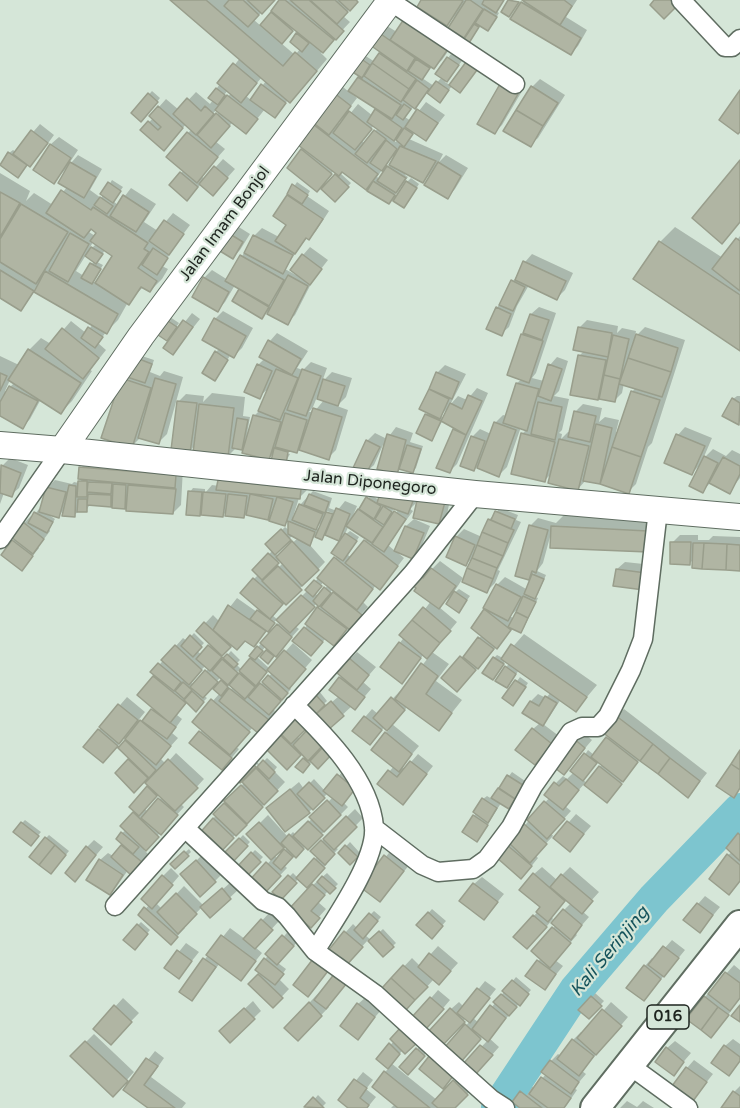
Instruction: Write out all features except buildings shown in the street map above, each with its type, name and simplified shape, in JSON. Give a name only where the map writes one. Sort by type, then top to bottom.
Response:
[{"type":"main road","name":"Jalan Imam Bonjol","points":[[62,450],[141,336],[391,0]]},
{"type":"main road","name":"Jalan Diponegoro","points":[[0,446],[62,450],[475,494],[740,517]]},
{"type":"main road","name":"016","points":[[595,1108],[740,925]]},
{"type":"street","points":[[391,0],[515,84]]},
{"type":"street","points":[[681,0],[725,47],[732,47],[740,39]]},
{"type":"street","points":[[0,539],[62,450]]},
{"type":"street","points":[[115,906],[413,573],[475,494]]},
{"type":"street","points":[[374,828],[422,865],[438,872],[473,869],[488,860],[571,732],[582,727],[598,727],[608,716],[631,670],[643,639],[658,510]]},
{"type":"street","points":[[294,705],[333,743],[345,759],[368,803],[374,828],[369,856],[350,895],[315,951]]},
{"type":"street","points":[[185,828],[263,901],[282,912],[315,951],[375,994],[498,1103]]},
{"type":"street","points":[[629,1065],[688,1108]]},
{"type":"waterway","name":"Kali Serinjing","points":[[498,1108],[576,990],[654,899],[740,810]]}]
